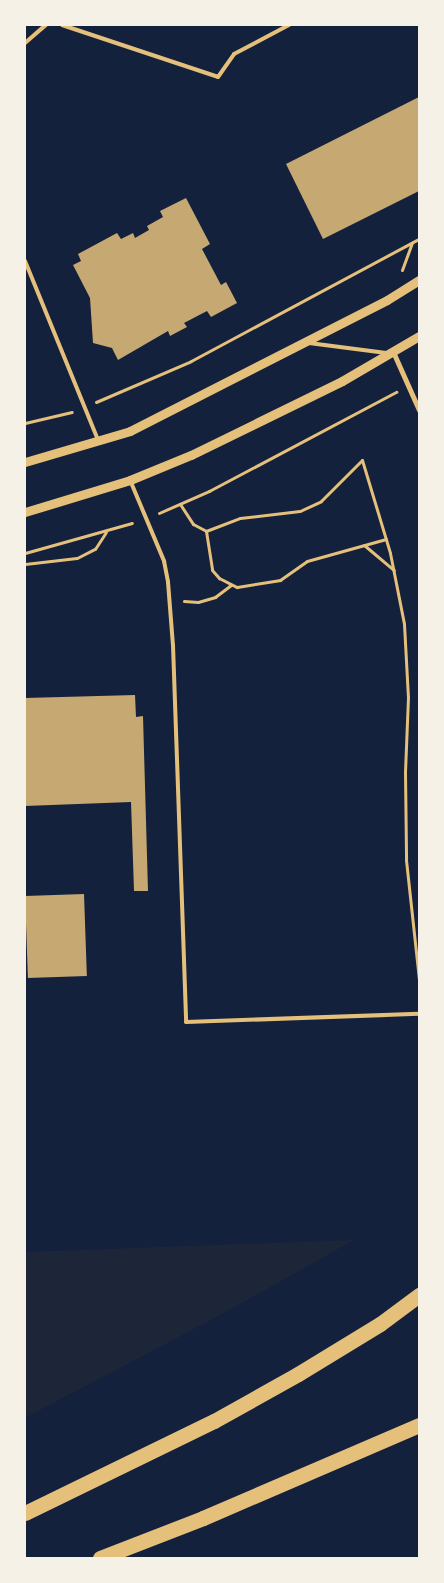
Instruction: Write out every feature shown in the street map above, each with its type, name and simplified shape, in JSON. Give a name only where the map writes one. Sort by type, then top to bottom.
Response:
[{"type":"highway","points":[[25,1514],[214,1421],[380,1324],[419,1295]]},
{"type":"highway","points":[[100,1558],[203,1518],[419,1425]]},
{"type":"street","points":[[25,462],[99,442],[155,419],[305,342],[419,280]]},
{"type":"street","points":[[25,512],[130,480],[228,438],[394,354],[419,336]]},
{"type":"street","points":[[394,354],[419,410]]},
{"type":"lane","points":[[25,43],[46,25]]},
{"type":"lane","points":[[62,25],[218,78],[234,54],[289,25]]},
{"type":"lane","points":[[25,261],[99,442]]},
{"type":"lane","points":[[305,342],[394,354]]},
{"type":"lane","points":[[130,480],[164,561],[170,603],[186,1022],[419,1014]]},
{"type":"path","points":[[25,424],[85,408],[191,361],[419,239]]},
{"type":"path","points":[[166,510],[381,400]]},
{"type":"path","points":[[180,504],[193,524],[206,531],[240,518],[312,507],[362,460],[394,570],[407,658],[406,860],[419,980]]},
{"type":"path","points":[[25,553],[127,525]]},
{"type":"path","points":[[206,531],[212,570],[231,585],[258,585],[280,580],[307,561],[386,539]]},
{"type":"path","points":[[25,564],[77,558],[95,549],[106,532]]},
{"type":"path","points":[[363,545],[394,570]]},
{"type":"path","points":[[170,603],[207,600],[225,592],[231,585]]},
{"type":"shaded area","points":[[354,1240],[224,1313],[25,1418],[25,1252]]},
{"type":"building","points":[[419,97],[419,191],[323,239],[286,164]]},
{"type":"building","points":[[186,198],[210,244],[202,249],[221,285],[226,282],[237,303],[211,317],[207,311],[184,323],[187,327],[170,336],[168,331],[118,360],[112,348],[93,343],[90,298],[73,265],[81,261],[78,254],[117,233],[121,239],[133,233],[135,238],[149,230],[147,226],[163,217],[160,211]]},
{"type":"building","points":[[135,695],[136,717],[143,716],[148,891],[134,891],[131,802],[25,806],[25,698]]},
{"type":"building","points":[[84,894],[87,976],[28,978],[25,896]]}]
